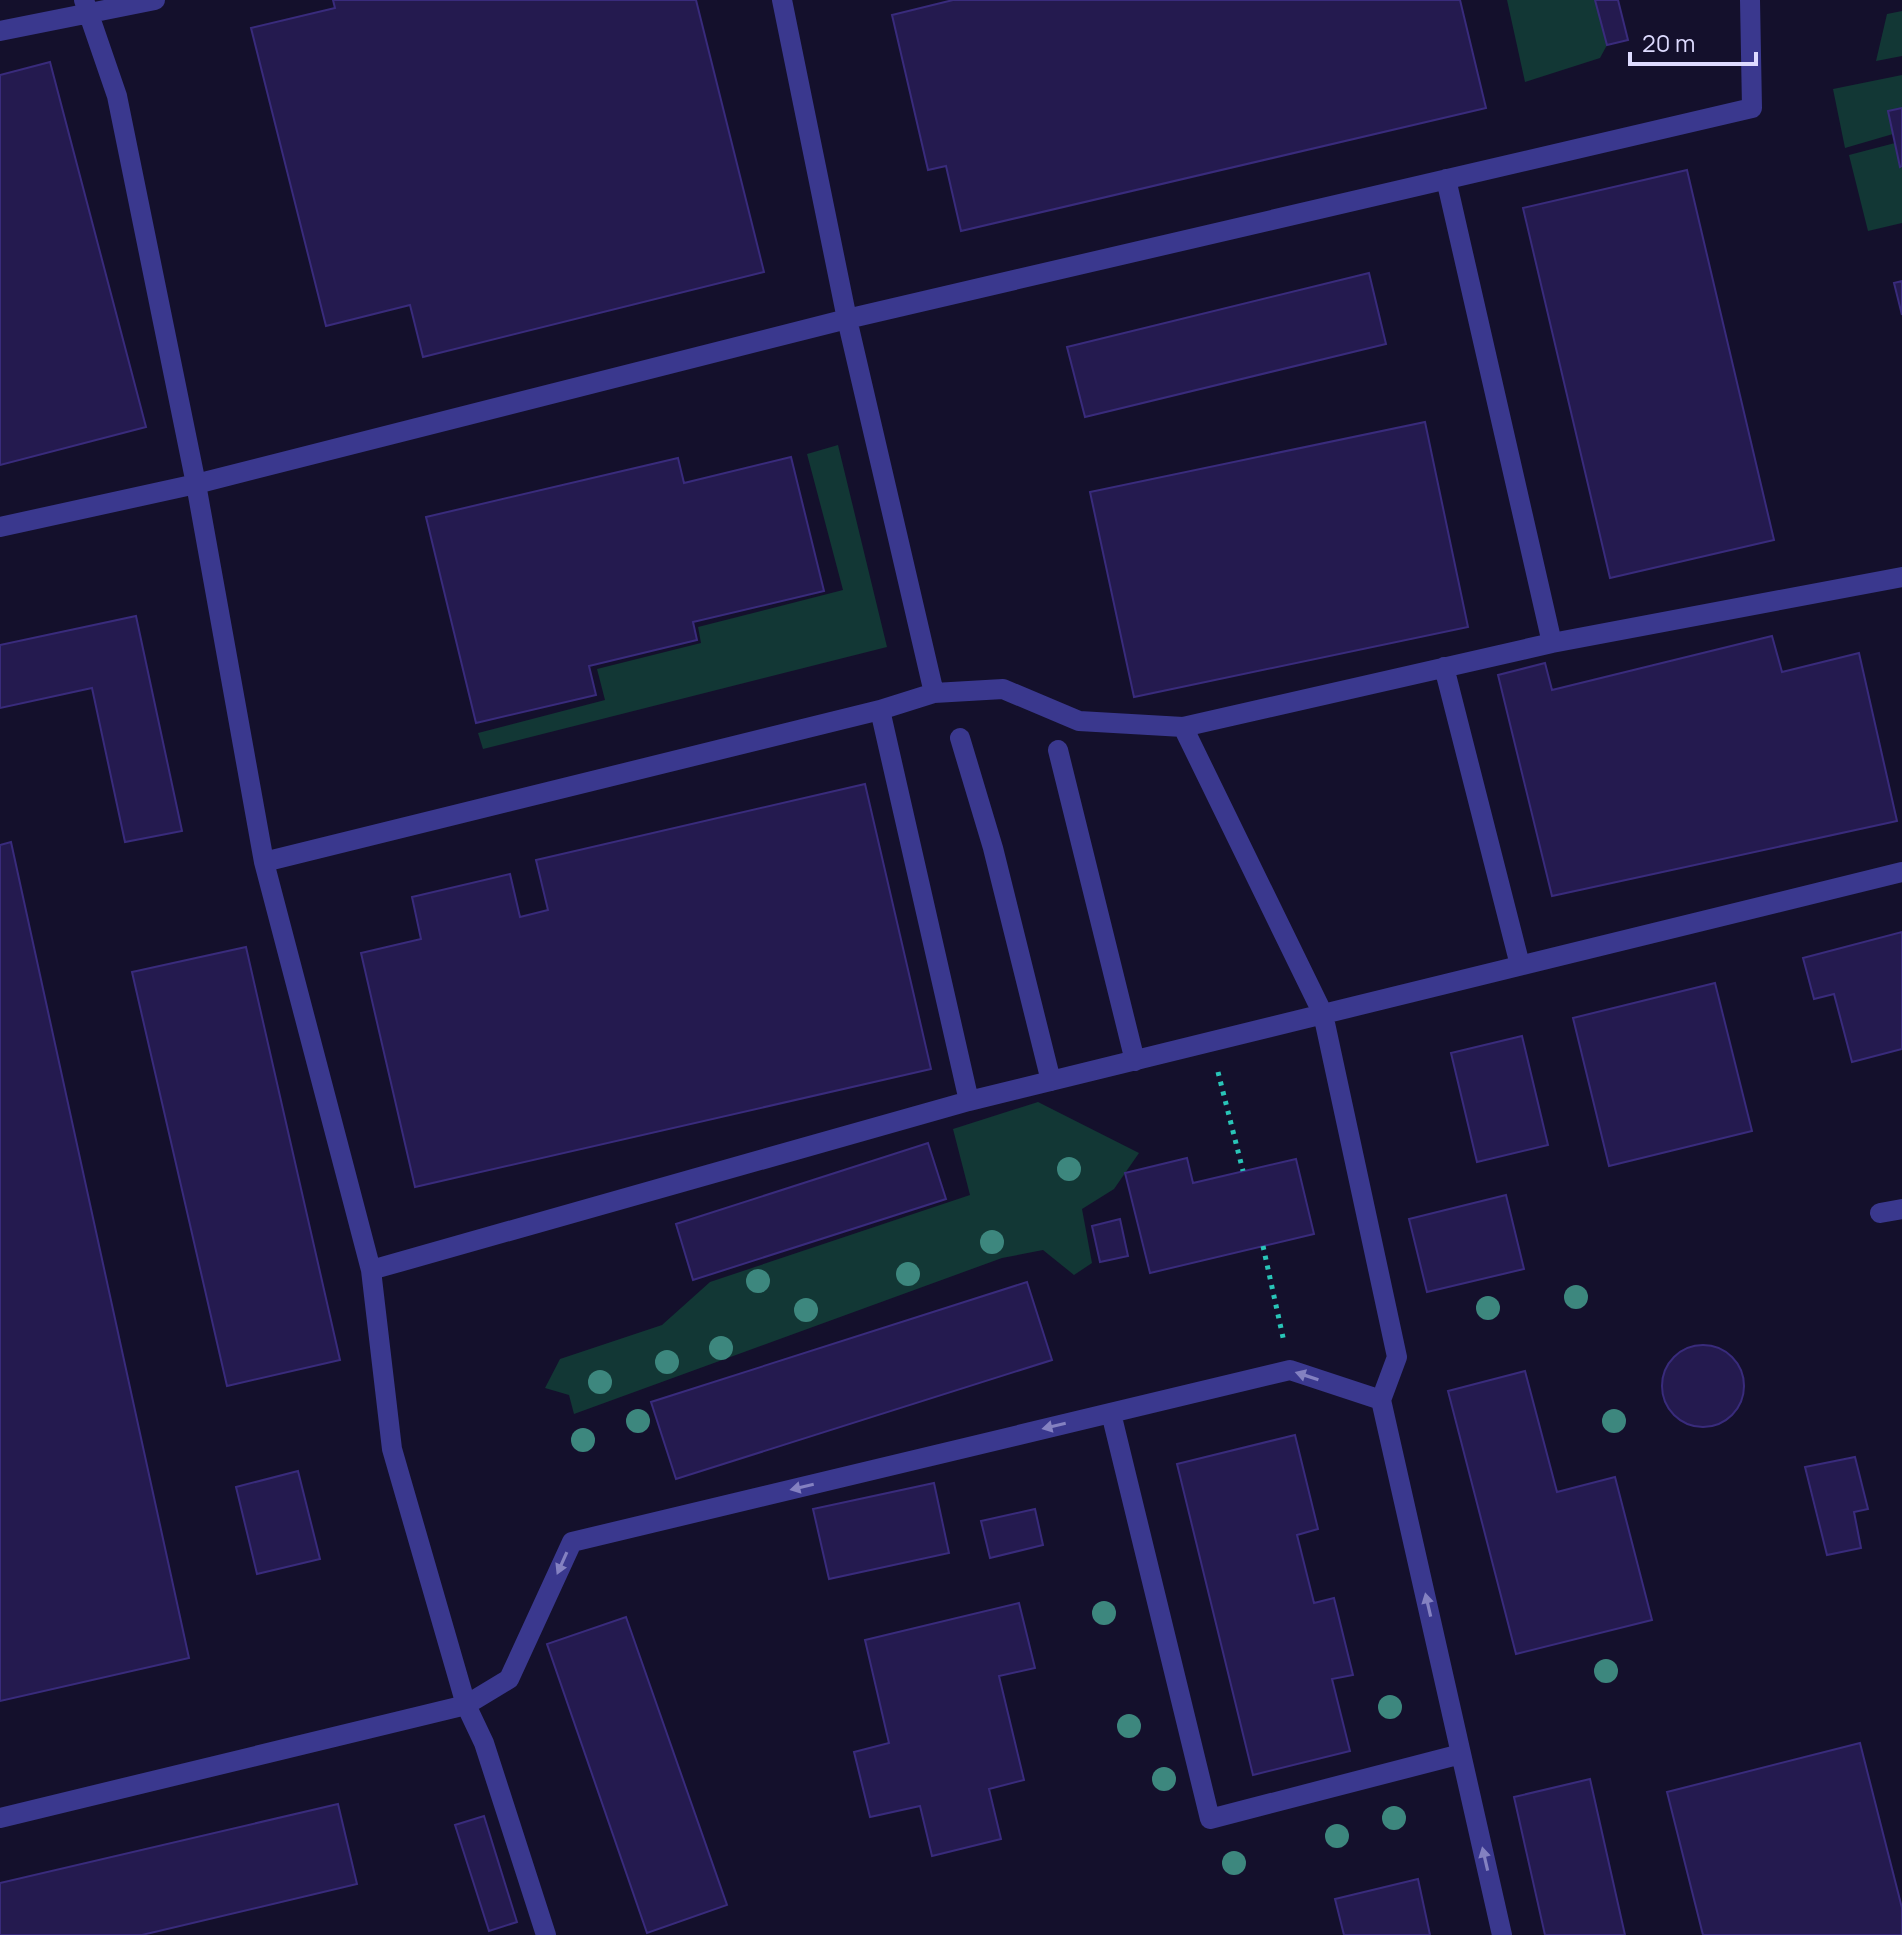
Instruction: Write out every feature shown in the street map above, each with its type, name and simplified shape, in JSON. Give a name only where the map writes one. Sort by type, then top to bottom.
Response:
[{"type":"lane","points":[[0,31],[86,8],[155,0]]},
{"type":"lane","points":[[782,0],[847,319],[934,693]]},
{"type":"lane","points":[[0,527],[196,484],[847,319],[1752,108],[1750,0]]},
{"type":"lane","points":[[86,8],[117,96],[196,484],[264,862],[371,1270],[392,1449],[466,1705],[484,1743],[546,1935]]},
{"type":"lane","points":[[1446,179],[1552,643]]},
{"type":"lane","points":[[264,862],[880,710],[934,693],[1003,689],[1079,721],[1183,727],[1552,643],[1902,577]]},
{"type":"lane","points":[[1444,667],[1520,965]]},
{"type":"lane","points":[[880,710],[969,1101]]},
{"type":"lane","points":[[1183,727],[1323,1014],[1397,1357],[1381,1400],[1502,1935]]},
{"type":"lane","points":[[960,738],[993,848],[1051,1081]]},
{"type":"lane","points":[[1058,750],[1135,1061]]},
{"type":"lane","points":[[371,1270],[969,1101],[1902,872]]},
{"type":"lane","points":[[1880,1213],[1902,1209]]},
{"type":"lane","points":[[0,1818],[466,1705],[509,1679],[572,1542],[1290,1370],[1381,1400]]},
{"type":"lane","points":[[1111,1413],[1210,1819],[1461,1754]]},
{"type":"path","points":[[1210,1042],[1243,1171]]},
{"type":"path","points":[[1263,1246],[1290,1370]]},
{"type":"green space","points":[[1507,0],[1595,0],[1607,45],[1600,58],[1525,82]]},
{"type":"green space","points":[[1902,11],[1902,56],[1876,61],[1887,14]]},
{"type":"green space","points":[[1902,75],[1902,108],[1893,134],[1845,148],[1833,89]]},
{"type":"green space","points":[[1895,143],[1902,166],[1902,223],[1868,231],[1849,155]]},
{"type":"green space","points":[[838,445],[887,647],[483,749],[478,733],[605,700],[597,669],[701,643],[698,627],[843,590],[807,454]]},
{"type":"green space","points":[[1038,1102],[1139,1153],[1114,1189],[1082,1209],[1092,1263],[1074,1275],[1043,1250],[1002,1258],[574,1414],[569,1395],[545,1388],[560,1359],[662,1325],[710,1282],[970,1195],[953,1129]]},
{"type":"building","points":[[333,0],[696,0],[764,272],[423,357],[410,305],[326,326],[251,28],[335,8]]},
{"type":"building","points":[[953,0],[1460,0],[1486,108],[961,231],[946,166],[928,170],[892,15]]},
{"type":"building","points":[[1595,0],[1618,0],[1628,40],[1607,45]]},
{"type":"building","points":[[50,62],[146,427],[0,465],[0,75]]},
{"type":"building","points":[[1902,108],[1902,166],[1900,167],[1888,111]]},
{"type":"building","points":[[1687,170],[1774,540],[1610,578],[1523,208]]},
{"type":"building","points":[[1369,273],[1386,344],[1085,417],[1067,347]]},
{"type":"building","points":[[1902,281],[1902,315],[1894,283]]},
{"type":"building","points":[[1425,422],[1468,627],[1134,697],[1090,492]]},
{"type":"building","points":[[791,457],[824,591],[693,622],[697,640],[589,666],[596,695],[476,723],[426,517],[678,458],[684,483]]},
{"type":"building","points":[[136,616],[182,831],[125,842],[92,688],[0,708],[0,645]]},
{"type":"building","points":[[1772,636],[1782,672],[1859,653],[1897,821],[1552,896],[1498,675],[1545,663],[1552,690]]},
{"type":"building","points":[[865,784],[931,1069],[415,1187],[361,953],[421,939],[412,897],[510,874],[520,917],[548,910],[536,860]]},
{"type":"building","points":[[11,842],[189,1658],[0,1701],[0,845]]},
{"type":"building","points":[[1902,932],[1902,1049],[1852,1062],[1834,994],[1814,999],[1803,958]]},
{"type":"building","points":[[246,947],[340,1360],[227,1386],[132,972]]},
{"type":"building","points":[[1715,983],[1752,1131],[1609,1166],[1573,1018]]},
{"type":"building","points":[[1522,1036],[1548,1145],[1477,1162],[1451,1053]]},
{"type":"building","points":[[928,1143],[946,1199],[693,1280],[676,1224]]},
{"type":"building","points":[[1187,1158],[1193,1183],[1296,1159],[1314,1234],[1150,1273],[1125,1173]]},
{"type":"building","points":[[1506,1195],[1524,1269],[1427,1292],[1409,1219]]},
{"type":"building","points":[[1120,1219],[1128,1256],[1100,1262],[1092,1226]]},
{"type":"building","points":[[1027,1282],[1052,1360],[676,1479],[651,1402]]},
{"type":"building","points":[[1695,1345],[1711,1345],[1726,1352],[1737,1363],[1744,1386],[1741,1402],[1732,1415],[1711,1427],[1695,1427],[1680,1420],[1669,1409],[1662,1394],[1662,1378],[1669,1363],[1680,1352]]},
{"type":"building","points":[[1525,1371],[1557,1492],[1615,1477],[1652,1620],[1516,1654],[1448,1391]]},
{"type":"building","points":[[1295,1435],[1318,1529],[1297,1535],[1314,1603],[1334,1598],[1353,1675],[1332,1679],[1350,1751],[1253,1775],[1177,1464]]},
{"type":"building","points":[[1855,1457],[1868,1509],[1854,1512],[1861,1548],[1827,1555],[1805,1467]]},
{"type":"building","points":[[298,1471],[320,1559],[257,1574],[236,1487]]},
{"type":"building","points":[[934,1483],[949,1553],[829,1579],[813,1509]]},
{"type":"building","points":[[1035,1509],[1043,1545],[990,1558],[981,1521]]},
{"type":"building","points":[[1019,1603],[1035,1668],[999,1676],[1024,1780],[989,1789],[1001,1839],[932,1856],[920,1806],[870,1817],[854,1752],[889,1743],[865,1640]]},
{"type":"building","points":[[626,1617],[727,1905],[647,1933],[547,1644]]},
{"type":"building","points":[[1860,1743],[1902,1908],[1902,1935],[1703,1935],[1667,1792]]},
{"type":"building","points":[[1590,1779],[1625,1935],[1545,1935],[1514,1797]]},
{"type":"building","points":[[338,1804],[357,1884],[142,1935],[0,1935],[0,1883]]},
{"type":"building","points":[[484,1816],[517,1922],[489,1931],[455,1825]]},
{"type":"building","points":[[1418,1879],[1430,1935],[1344,1935],[1335,1899]]}]
